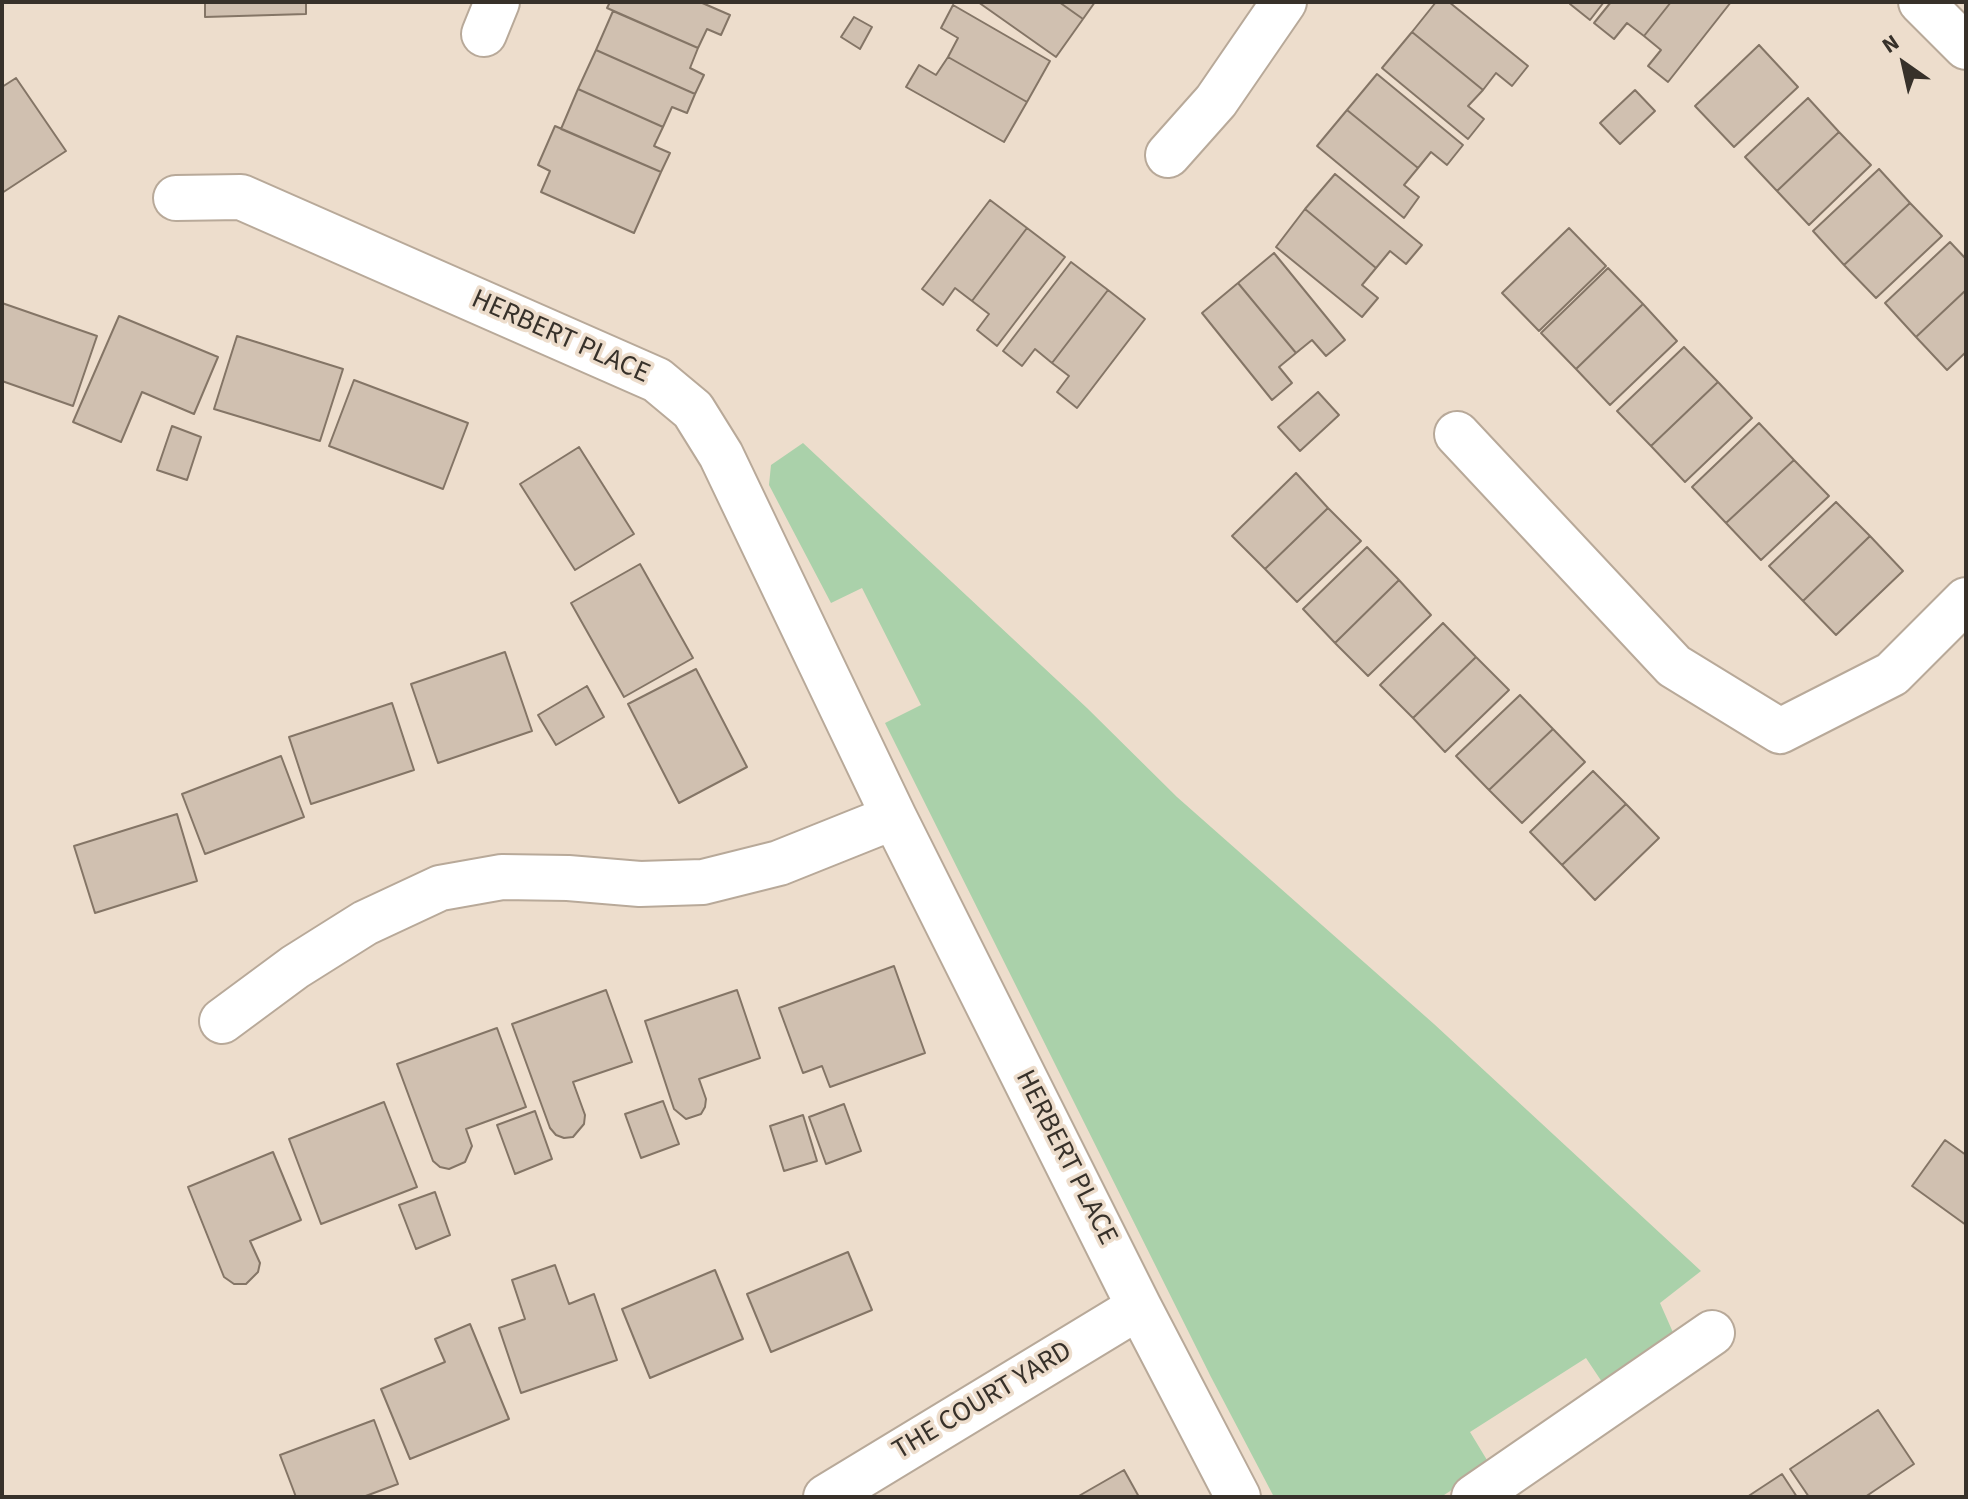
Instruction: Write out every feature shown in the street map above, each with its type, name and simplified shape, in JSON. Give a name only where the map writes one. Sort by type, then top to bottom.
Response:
[{"type":"street","points":[[1168,155],[1216,101],[1284,2]]},
{"type":"street","points":[[1921,2],[1966,47]]},
{"type":"street","name":"HERBERT PLACE","points":[[176,198],[241,197],[657,380],[693,410],[721,455],[894,817],[1139,1307],[1238,1497]]},
{"type":"street","points":[[1457,434],[1674,666],[1780,731],[1892,674],[1966,600]]},
{"type":"street","points":[[222,1021],[295,967],[365,923],[440,888],[502,877],[640,884],[703,882],[779,863],[894,817]]},
{"type":"street","name":"THE COURT YARD","points":[[826,1497],[1139,1307]]},
{"type":"street","points":[[1474,1497],[1712,1333]]},
{"type":"green space","points":[[803,443],[1087,708],[1177,797],[1434,1024],[1701,1271],[1660,1303],[1675,1337],[1604,1385],[1586,1358],[1470,1432],[1490,1465],[1441,1497],[1274,1497],[1211,1377],[885,723],[921,705],[862,588],[831,603],[769,485],[771,465]]},
{"type":"building","points":[[205,2],[306,2],[306,14],[205,17]]},
{"type":"building","points":[[610,2],[700,2],[730,15],[721,35],[707,29],[698,48],[607,8]]},
{"type":"building","points":[[978,2],[1059,2],[1083,19],[1056,57]]},
{"type":"building","points":[[1059,2],[1095,2],[1083,19]]},
{"type":"building","points":[[1436,2],[1449,2],[1528,66],[1512,86],[1496,73],[1483,90],[1412,32]]},
{"type":"building","points":[[1571,2],[1604,2],[1590,20]]},
{"type":"building","points":[[1611,2],[1671,2],[1644,36],[1627,23],[1614,39],[1594,23]]},
{"type":"building","points":[[1671,2],[1731,2],[1668,82],[1648,66],[1661,50],[1644,36]]},
{"type":"building","points":[[953,5],[1050,61],[1027,102],[948,57],[958,38],[941,28]]},
{"type":"building","points":[[613,11],[698,48],[690,68],[704,75],[695,94],[596,50]]},
{"type":"building","points":[[854,17],[872,27],[860,49],[841,37]]},
{"type":"building","points":[[1412,32],[1483,90],[1468,106],[1484,119],[1468,139],[1382,68]]},
{"type":"building","points":[[1759,45],[1798,87],[1734,147],[1695,106]]},
{"type":"building","points":[[596,50],[695,94],[687,113],[672,107],[663,127],[578,89]]},
{"type":"building","points":[[948,57],[1027,102],[1004,142],[906,87],[919,65],[936,75]]},
{"type":"building","points":[[1377,74],[1463,145],[1447,165],[1431,152],[1418,168],[1347,110]]},
{"type":"building","points":[[16,78],[66,151],[2,193],[2,87]]},
{"type":"building","points":[[578,89],[663,127],[654,146],[670,153],[661,172],[561,129]]},
{"type":"building","points":[[1635,90],[1655,111],[1620,144],[1600,123]]},
{"type":"building","points":[[1808,98],[1839,132],[1777,191],[1745,157]]},
{"type":"building","points":[[1347,110],[1418,168],[1404,185],[1419,197],[1404,218],[1317,146]]},
{"type":"building","points":[[555,126],[661,172],[634,233],[541,192],[550,171],[538,165]]},
{"type":"building","points":[[1839,132],[1871,165],[1809,225],[1777,191]]},
{"type":"building","points":[[1879,169],[1910,203],[1844,265],[1813,231]]},
{"type":"building","points":[[1335,174],[1422,245],[1406,264],[1390,251],[1376,268],[1305,209]]},
{"type":"building","points":[[990,200],[1027,228],[972,301],[955,288],[943,305],[922,289]]},
{"type":"building","points":[[1910,203],[1942,236],[1876,298],[1844,265]]},
{"type":"building","points":[[1305,209],[1376,268],[1362,285],[1378,298],[1362,317],[1276,247]]},
{"type":"building","points":[[1027,228],[1065,257],[997,346],[977,330],[989,314],[972,301]]},
{"type":"building","points":[[1569,228],[1606,266],[1539,331],[1502,293]]},
{"type":"building","points":[[1950,242],[1966,259],[1966,290],[1916,337],[1885,303]]},
{"type":"building","points":[[1274,253],[1345,340],[1326,356],[1312,340],[1296,353],[1238,283]]},
{"type":"building","points":[[1071,262],[1108,290],[1052,363],[1035,349],[1022,366],[1003,351]]},
{"type":"building","points":[[1608,268],[1643,304],[1576,369],[1541,333]]},
{"type":"building","points":[[1238,283],[1296,353],[1279,367],[1292,383],[1272,400],[1202,313]]},
{"type":"building","points":[[1108,290],[1145,319],[1077,408],[1057,392],[1069,376],[1052,363]]},
{"type":"building","points":[[1966,290],[1966,352],[1947,370],[1916,337]]},
{"type":"building","points":[[2,303],[97,336],[73,406],[2,381]]},
{"type":"building","points":[[1643,304],[1677,341],[1610,405],[1576,369]]},
{"type":"building","points":[[119,316],[218,357],[194,414],[142,392],[121,442],[73,422]]},
{"type":"building","points":[[237,336],[343,369],[320,441],[214,409]]},
{"type":"building","points":[[1684,347],[1718,382],[1651,446],[1617,411]]},
{"type":"building","points":[[354,380],[468,423],[443,489],[329,446]]},
{"type":"building","points":[[1718,382],[1752,418],[1685,482],[1651,446]]},
{"type":"building","points":[[1318,392],[1339,415],[1300,451],[1278,427]]},
{"type":"building","points":[[1759,423],[1794,460],[1726,523],[1692,487]]},
{"type":"building","points":[[172,426],[201,437],[187,480],[157,470]]},
{"type":"building","points":[[579,447],[634,534],[575,570],[520,484]]},
{"type":"building","points":[[1794,460],[1829,496],[1761,560],[1726,523]]},
{"type":"building","points":[[1296,473],[1328,508],[1265,569],[1232,536]]},
{"type":"building","points":[[1836,502],[1870,536],[1803,601],[1769,566]]},
{"type":"building","points":[[1328,508],[1361,541],[1297,602],[1265,569]]},
{"type":"building","points":[[1870,536],[1903,571],[1836,635],[1803,601]]},
{"type":"building","points":[[1367,547],[1399,580],[1335,643],[1303,609]]},
{"type":"building","points":[[640,564],[693,658],[624,697],[571,603]]},
{"type":"building","points":[[1399,580],[1431,615],[1368,676],[1335,643]]},
{"type":"building","points":[[1443,623],[1476,657],[1413,718],[1380,685]]},
{"type":"building","points":[[505,652],[532,731],[438,763],[411,684]]},
{"type":"building","points":[[1476,657],[1509,690],[1445,752],[1413,718]]},
{"type":"building","points":[[696,669],[747,767],[679,803],[628,704]]},
{"type":"building","points":[[587,686],[604,717],[556,745],[538,715]]},
{"type":"building","points":[[1520,695],[1553,729],[1489,790],[1456,756]]},
{"type":"building","points":[[392,703],[414,770],[311,804],[289,737]]},
{"type":"building","points":[[1553,729],[1585,762],[1522,823],[1489,790]]},
{"type":"building","points":[[281,756],[304,817],[205,854],[182,794]]},
{"type":"building","points":[[1593,771],[1626,804],[1562,865],[1530,832]]},
{"type":"building","points":[[1626,804],[1659,838],[1595,900],[1562,865]]},
{"type":"building","points":[[177,814],[197,881],[95,913],[74,846]]},
{"type":"building","points":[[894,966],[925,1053],[830,1087],[822,1066],[803,1073],[779,1008]]},
{"type":"building","points":[[606,990],[632,1062],[573,1082],[585,1115],[584,1124],[573,1137],[564,1138],[550,1128],[512,1024]]},
{"type":"building","points":[[737,990],[760,1058],[699,1079],[706,1099],[705,1107],[701,1114],[686,1119],[674,1109],[645,1021]]},
{"type":"building","points":[[497,1028],[526,1107],[466,1129],[472,1146],[465,1162],[449,1169],[440,1167],[433,1161],[397,1064]]},
{"type":"building","points":[[663,1101],[679,1144],[641,1158],[625,1114]]},
{"type":"building","points":[[384,1102],[417,1187],[321,1224],[289,1139]]},
{"type":"building","points":[[844,1104],[861,1151],[826,1164],[809,1117]]},
{"type":"building","points":[[535,1111],[552,1159],[515,1174],[497,1125]]},
{"type":"building","points":[[803,1115],[817,1161],[784,1171],[770,1126]]},
{"type":"building","points":[[1945,1140],[1966,1155],[1966,1225],[1912,1186]]},
{"type":"building","points":[[273,1152],[301,1220],[250,1241],[260,1263],[258,1272],[246,1284],[234,1284],[224,1277],[188,1187]]},
{"type":"building","points":[[435,1192],[450,1235],[416,1249],[399,1205]]},
{"type":"building","points":[[848,1252],[872,1310],[771,1352],[747,1294]]},
{"type":"building","points":[[555,1265],[569,1304],[594,1294],[617,1360],[521,1393],[499,1328],[525,1319],[512,1280]]},
{"type":"building","points":[[715,1270],[743,1339],[650,1378],[622,1309]]},
{"type":"building","points":[[470,1324],[509,1419],[410,1459],[381,1389],[445,1362],[435,1339]]},
{"type":"building","points":[[1878,1410],[1914,1464],[1865,1497],[1809,1497],[1790,1469]]},
{"type":"building","points":[[374,1420],[398,1484],[363,1497],[296,1497],[280,1455]]},
{"type":"building","points":[[1124,1470],[1139,1497],[1077,1497]]},
{"type":"building","points":[[1782,1474],[1797,1497],[1747,1497]]}]
